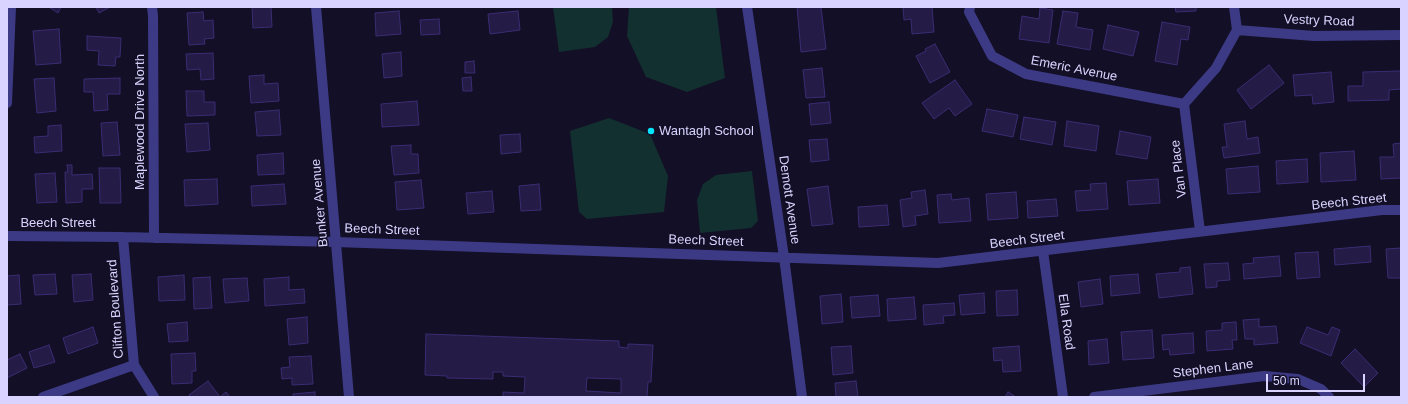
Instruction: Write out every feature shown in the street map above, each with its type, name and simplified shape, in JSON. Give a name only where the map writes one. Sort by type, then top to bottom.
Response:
[{"type":"street","points":[[7,103],[11,7]]},
{"type":"street","name":"Maplewood Drive North","points":[[152,7],[154,238]]},
{"type":"street","name":"Bunker Avenue","points":[[316,7],[350,397]]},
{"type":"street","name":"Demott Avenue","points":[[747,7],[784,257],[802,397]]},
{"type":"street","name":"Emeric Avenue","points":[[970,7],[970,12],[992,56],[1026,74],[1184,104]]},
{"type":"street","points":[[1184,104],[1216,68],[1237,30],[1234,7]]},
{"type":"street","name":"Vestry Road","points":[[1237,30],[1314,36],[1401,35]]},
{"type":"street","name":"Van Place","points":[[1184,104],[1200,231]]},
{"type":"street","name":"Beech Street","points":[[7,236],[336,242],[938,263],[1382,210],[1401,210]]},
{"type":"street","name":"Clifton Boulevard","points":[[124,237],[134,366],[154,397]]},
{"type":"street","name":"Ella Road","points":[[1043,251],[1063,397]]},
{"type":"street","points":[[43,397],[134,366]]},
{"type":"street","name":"Stephen Lane","points":[[1094,397],[1264,376],[1298,379],[1321,389],[1329,397]]},
{"type":"green space","points":[[553,7],[612,7],[613,22],[608,37],[595,47],[559,52]]},
{"type":"green space","points":[[629,7],[716,7],[725,78],[687,92],[646,77],[627,36]]},
{"type":"green space","points":[[609,118],[650,134],[668,176],[664,212],[587,219],[579,212],[570,131]]},
{"type":"green space","points":[[752,171],[758,221],[751,228],[700,233],[697,200],[703,184],[716,175]]},
{"type":"building","points":[[49,7],[61,7],[58,13]]},
{"type":"building","points":[[96,7],[110,7],[99,13]]},
{"type":"building","points":[[252,7],[271,7],[272,27],[253,28]]},
{"type":"building","points":[[797,7],[821,7],[826,49],[801,52]]},
{"type":"building","points":[[903,7],[932,7],[934,32],[912,34],[911,19],[904,20]]},
{"type":"building","points":[[1175,7],[1196,7],[1196,11],[1176,12]]},
{"type":"building","points":[[1040,8],[1053,10],[1049,43],[1019,39],[1022,16],[1039,19]]},
{"type":"building","points":[[399,11],[401,34],[376,36],[375,13]]},
{"type":"building","points":[[518,11],[520,30],[490,34],[488,14]]},
{"type":"building","points":[[1063,11],[1078,13],[1076,27],[1093,30],[1090,50],[1057,44]]},
{"type":"building","points":[[203,12],[204,21],[213,20],[214,38],[204,39],[205,44],[189,45],[187,13]]},
{"type":"building","points":[[439,19],[440,34],[421,35],[420,20]]},
{"type":"building","points":[[1162,22],[1190,27],[1188,40],[1181,39],[1177,65],[1155,61]]},
{"type":"building","points":[[1108,25],[1139,32],[1133,56],[1103,49]]},
{"type":"building","points":[[59,29],[61,63],[36,65],[33,31]]},
{"type":"building","points":[[87,36],[121,38],[120,57],[116,57],[115,66],[98,65],[99,51],[87,50]]},
{"type":"building","points":[[935,44],[950,72],[930,83],[916,56]]},
{"type":"building","points":[[401,52],[402,76],[384,78],[382,54]]},
{"type":"building","points":[[213,53],[214,79],[201,80],[200,69],[187,70],[186,54]]},
{"type":"building","points":[[474,61],[475,73],[465,73],[465,62]]},
{"type":"building","points":[[1269,65],[1284,83],[1251,109],[1237,90]]},
{"type":"building","points":[[822,68],[825,97],[806,98],[803,70]]},
{"type":"building","points":[[1401,71],[1401,89],[1389,90],[1389,100],[1348,101],[1348,86],[1363,86],[1363,72]]},
{"type":"building","points":[[1331,72],[1334,102],[1313,104],[1312,95],[1295,96],[1293,75]]},
{"type":"building","points":[[264,75],[264,84],[278,83],[279,101],[251,103],[249,76]]},
{"type":"building","points":[[471,77],[472,91],[463,91],[462,78]]},
{"type":"building","points":[[54,78],[56,111],[37,113],[34,79]]},
{"type":"building","points":[[120,78],[120,94],[107,94],[108,110],[94,111],[93,92],[84,92],[84,79]]},
{"type":"building","points":[[955,80],[972,104],[955,116],[949,108],[934,119],[922,103]]},
{"type":"building","points":[[186,91],[204,91],[204,102],[215,102],[215,115],[187,116]]},
{"type":"building","points":[[417,101],[419,125],[382,127],[381,104]]},
{"type":"building","points":[[829,102],[831,123],[811,125],[809,104]]},
{"type":"building","points":[[987,109],[1018,115],[1013,137],[982,131]]},
{"type":"building","points":[[279,110],[281,135],[257,136],[255,112]]},
{"type":"building","points":[[1024,117],[1056,122],[1052,145],[1020,139]]},
{"type":"building","points":[[1067,121],[1099,126],[1096,151],[1064,146]]},
{"type":"building","points":[[1245,121],[1247,139],[1258,137],[1260,153],[1224,158],[1222,147],[1227,147],[1224,124]]},
{"type":"building","points":[[117,122],[120,155],[103,156],[101,123]]},
{"type":"building","points":[[208,123],[210,150],[187,152],[185,124]]},
{"type":"building","points":[[61,125],[62,151],[35,153],[34,137],[48,136],[48,126]]},
{"type":"building","points":[[1120,131],[1151,137],[1147,159],[1116,154]]},
{"type":"building","points":[[520,134],[521,152],[501,154],[500,135]]},
{"type":"building","points":[[827,139],[829,160],[811,162],[809,140]]},
{"type":"building","points":[[1401,143],[1401,178],[1381,179],[1380,157],[1394,157],[1393,144]]},
{"type":"building","points":[[411,145],[411,154],[418,154],[419,173],[394,175],[391,146]]},
{"type":"building","points":[[1354,151],[1356,180],[1321,182],[1320,153]]},
{"type":"building","points":[[283,153],[284,174],[258,175],[257,155]]},
{"type":"building","points":[[1307,159],[1308,182],[1277,184],[1276,161]]},
{"type":"building","points":[[67,165],[72,165],[72,175],[92,174],[93,189],[82,189],[82,202],[66,203],[65,172],[68,172]]},
{"type":"building","points":[[1258,166],[1260,192],[1228,194],[1226,169]]},
{"type":"building","points":[[99,168],[120,168],[121,203],[100,203]]},
{"type":"building","points":[[55,173],[57,202],[37,203],[35,174]]},
{"type":"building","points":[[217,179],[218,204],[185,206],[184,180]]},
{"type":"building","points":[[1158,179],[1160,203],[1129,205],[1127,181]]},
{"type":"building","points":[[421,180],[424,208],[397,210],[395,182]]},
{"type":"building","points":[[1106,183],[1108,209],[1077,211],[1075,191],[1091,190],[1090,184]]},
{"type":"building","points":[[284,184],[286,204],[252,206],[251,186]]},
{"type":"building","points":[[539,184],[541,210],[521,211],[519,186]]},
{"type":"building","points":[[828,186],[833,224],[812,226],[807,189]]},
{"type":"building","points":[[925,190],[928,214],[915,216],[916,225],[903,227],[900,200],[912,198],[911,192]]},
{"type":"building","points":[[492,191],[494,212],[468,214],[466,193]]},
{"type":"building","points":[[1016,192],[1018,218],[988,220],[986,194]]},
{"type":"building","points":[[951,194],[952,200],[969,198],[971,221],[939,223],[937,195]]},
{"type":"building","points":[[1056,199],[1058,216],[1028,218],[1027,201]]},
{"type":"building","points":[[887,205],[889,225],[859,227],[858,207]]},
{"type":"building","points":[[1370,246],[1371,262],[1335,265],[1334,249]]},
{"type":"building","points":[[1401,248],[1401,278],[1388,278],[1386,249]]},
{"type":"building","points":[[1318,252],[1320,277],[1297,279],[1295,253]]},
{"type":"building","points":[[1279,256],[1281,276],[1244,279],[1243,264],[1254,263],[1253,258]]},
{"type":"building","points":[[1228,263],[1230,280],[1217,281],[1217,287],[1206,288],[1204,264]]},
{"type":"building","points":[[1190,267],[1193,294],[1159,298],[1156,274],[1180,272],[1180,268]]},
{"type":"building","points":[[55,274],[57,294],[35,295],[33,275]]},
{"type":"building","points":[[91,274],[93,300],[74,302],[72,275]]},
{"type":"building","points":[[1138,274],[1140,293],[1111,296],[1110,276]]},
{"type":"building","points":[[19,275],[21,304],[7,305],[7,276]]},
{"type":"building","points":[[184,275],[185,300],[159,301],[158,277]]},
{"type":"building","points":[[210,277],[212,308],[194,309],[193,278]]},
{"type":"building","points":[[289,277],[289,290],[304,289],[305,303],[265,306],[264,279]]},
{"type":"building","points":[[247,278],[249,301],[225,303],[223,279]]},
{"type":"building","points":[[1100,279],[1103,304],[1081,307],[1078,282]]},
{"type":"building","points":[[1017,290],[1018,315],[997,316],[996,291]]},
{"type":"building","points":[[984,293],[985,313],[961,315],[959,295]]},
{"type":"building","points":[[841,294],[843,322],[822,324],[820,296]]},
{"type":"building","points":[[878,295],[880,316],[852,318],[850,297]]},
{"type":"building","points":[[914,297],[916,319],[888,321],[887,299]]},
{"type":"building","points":[[954,303],[955,315],[943,316],[944,323],[924,325],[923,305]]},
{"type":"building","points":[[307,317],[308,343],[289,345],[287,319]]},
{"type":"building","points":[[1259,319],[1259,327],[1276,326],[1278,343],[1254,345],[1254,339],[1245,339],[1243,320]]},
{"type":"building","points":[[187,322],[188,341],[169,342],[167,324]]},
{"type":"building","points":[[1236,322],[1237,340],[1232,340],[1233,349],[1207,351],[1206,331],[1222,330],[1222,323]]},
{"type":"building","points":[[93,327],[98,343],[68,354],[63,338]]},
{"type":"building","points":[[1307,327],[1328,335],[1332,327],[1340,330],[1331,356],[1300,343]]},
{"type":"building","points":[[1152,330],[1154,358],[1123,360],[1121,332]]},
{"type":"building","points":[[1193,333],[1194,353],[1170,355],[1169,349],[1163,350],[1162,335]]},
{"type":"building","points":[[426,334],[619,341],[619,347],[628,348],[628,344],[653,345],[651,382],[648,382],[647,397],[503,397],[503,392],[524,393],[525,377],[503,376],[503,372],[493,372],[493,379],[447,378],[447,376],[425,375]],"holes":[[[587,378],[621,379],[621,393],[586,391]]]},
{"type":"building","points":[[1107,339],[1109,363],[1089,365],[1088,341]]},
{"type":"building","points":[[49,345],[55,362],[34,368],[29,352]]},
{"type":"building","points":[[851,346],[853,373],[833,375],[831,347]]},
{"type":"building","points":[[1019,346],[1021,371],[1003,372],[1002,360],[994,361],[993,348]]},
{"type":"building","points":[[1355,349],[1378,373],[1364,387],[1341,363]]},
{"type":"building","points":[[195,353],[196,371],[192,371],[192,383],[172,384],[171,354]]},
{"type":"building","points":[[20,354],[27,368],[7,378],[7,360]]},
{"type":"building","points":[[311,356],[313,384],[292,385],[292,378],[282,379],[281,368],[290,367],[289,357]]},
{"type":"building","points":[[208,381],[220,397],[190,397],[189,395]]},
{"type":"building","points":[[856,381],[858,397],[836,397],[835,383]]},
{"type":"building","points":[[226,392],[230,397],[220,397]]},
{"type":"building","points":[[315,392],[315,397],[293,397],[293,394]]},
{"type":"building","points":[[1008,392],[1016,397],[1005,397]]},
{"type":"place","name":"Wantagh School","points":[[651,131]]}]
